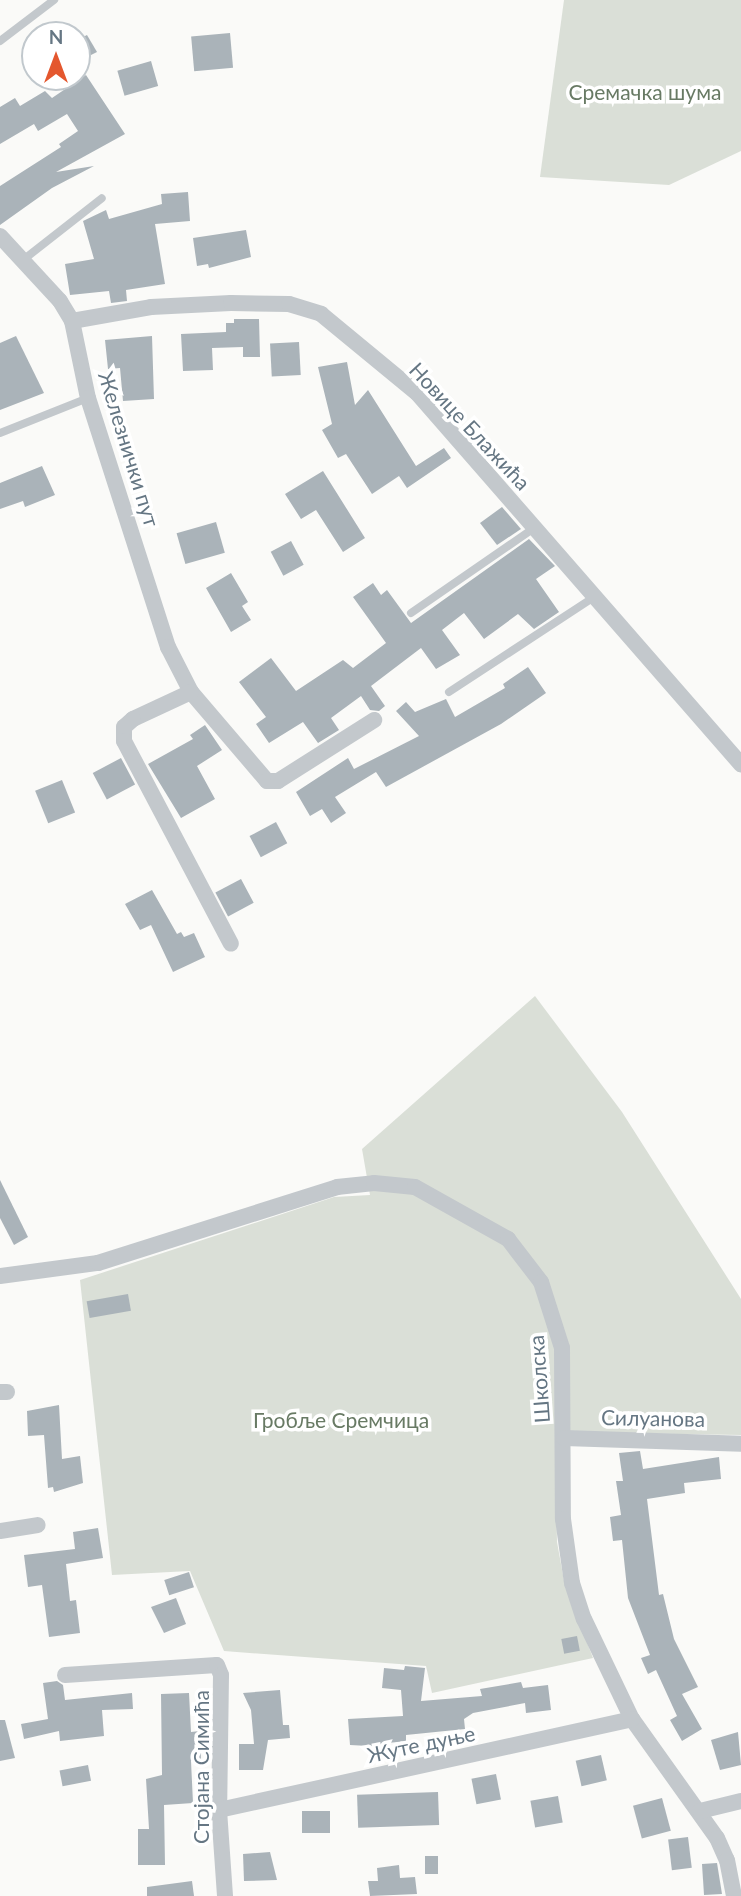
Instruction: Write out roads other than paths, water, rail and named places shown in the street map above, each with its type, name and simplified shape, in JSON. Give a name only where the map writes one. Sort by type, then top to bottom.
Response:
[{"type":"street","name":"Железнички пут","points":[[0,236],[72,321],[88,398],[168,647],[191,692],[234,738],[261,777],[272,782],[374,720]]},
{"type":"street","name":"Новице Блажића","points":[[72,321],[151,307],[232,303],[289,303],[321,314],[417,393],[741,764]]},
{"type":"street","points":[[191,692],[133,719],[124,727],[124,741],[231,944]]},
{"type":"street","name":"Школска","points":[[0,1276],[98,1263],[337,1187],[415,1187],[508,1239],[541,1282],[562,1348],[563,1519],[572,1583],[596,1650],[632,1719],[700,1811],[727,1860],[734,1896]]},
{"type":"street","name":"Силуанова","points":[[564,1438],[741,1444]]},
{"type":"street","points":[[0,1531],[38,1525]]},
{"type":"street","name":"Стојана Симића","points":[[65,1675],[217,1665],[221,1675],[219,1810],[225,1896]]},
{"type":"street","name":"Жуте дуње","points":[[219,1810],[632,1719]]},
{"type":"street","points":[[700,1811],[741,1801]]},
{"type":"lane","points":[[0,41],[54,0]]},
{"type":"lane","points":[[23,260],[102,198]]},
{"type":"lane","points":[[0,433],[88,398]]},
{"type":"lane","points":[[411,613],[534,528]]},
{"type":"lane","points":[[449,692],[594,597]]},
{"type":"park label","name":"Сремачка шума","points":[[645,92]]},
{"type":"park label","name":"Гробље Сремчица","points":[[341,1420]]}]
